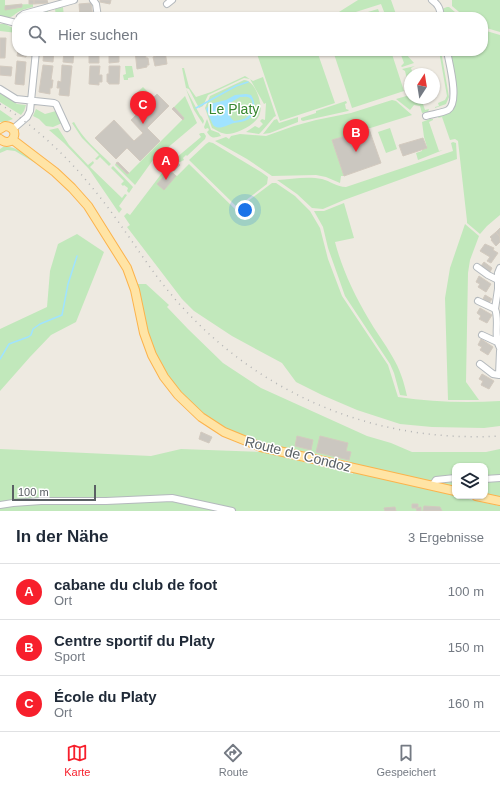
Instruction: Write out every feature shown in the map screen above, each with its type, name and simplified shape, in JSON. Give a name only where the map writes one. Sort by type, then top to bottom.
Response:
[{"type":"main road","points":[[0,129],[7,126],[13,129],[14,135],[12,140],[9,142],[0,140]]},
{"type":"main road","name":"Route de Condoz","points":[[12,140],[55,172],[88,206],[127,268],[135,290],[144,334],[152,355],[164,377],[178,395],[202,417],[224,432],[238,439],[261,447],[452,490]]},
{"type":"main road","points":[[488,499],[500,502]]},
{"type":"street","points":[[31,12],[74,0]]},
{"type":"street","points":[[93,0],[96,4],[97,12]]},
{"type":"street","points":[[434,1],[440,8],[440,12]]},
{"type":"street","points":[[0,19],[12,22]]},
{"type":"street","points":[[13,129],[27,117],[30,111],[36,56]]},
{"type":"street","points":[[426,116],[448,109],[452,106],[454,101],[448,56]]},
{"type":"street","points":[[0,89],[16,99],[56,104],[67,128]]},
{"type":"street","points":[[476,267],[498,280]]},
{"type":"street","points":[[495,309],[498,289],[498,273],[500,268]]},
{"type":"street","points":[[478,301],[495,309],[498,314],[499,375],[493,374],[480,364]]},
{"type":"street","points":[[482,335],[499,347]]},
{"type":"street","points":[[432,486],[436,480],[452,478]]},
{"type":"street","points":[[488,479],[500,478]]},
{"type":"street","points":[[0,505],[41,501],[106,501],[172,498],[232,511]]},
{"type":"green space","points":[[0,0],[5,0],[5,5],[33,4],[33,7],[19,12],[12,12],[11,17],[7,18],[0,16]]},
{"type":"green space","points":[[358,0],[391,0],[395,12],[384,12],[381,4],[356,12],[339,12]]},
{"type":"green space","points":[[452,0],[500,0],[500,32],[488,28],[488,12],[459,12],[452,6]]},
{"type":"green space","points":[[63,7],[64,12],[55,12],[55,9]]},
{"type":"green space","points":[[449,7],[455,12],[443,12],[442,9]]},
{"type":"green space","points":[[378,9],[379,12],[368,12]]},
{"type":"green space","points":[[0,24],[5,24],[12,28],[12,32],[0,31]]},
{"type":"green space","points":[[488,31],[500,35],[500,215],[480,234],[467,223],[458,141],[455,139],[450,140],[442,117],[438,118],[454,106],[457,95],[451,56],[488,56]]},
{"type":"green space","points":[[258,56],[319,56],[335,103],[280,121]]},
{"type":"green space","points":[[335,56],[393,56],[404,91],[352,108]]},
{"type":"green space","points":[[401,56],[408,56],[414,63],[402,67],[401,66],[404,63]]},
{"type":"green space","points":[[440,56],[442,56],[449,97],[446,104],[435,108],[439,106],[440,102],[445,100],[447,96]]},
{"type":"green space","points":[[125,66],[132,66],[134,77],[128,78],[128,80],[124,80],[123,75],[126,74]]},
{"type":"green space","points":[[182,68],[184,68],[189,87],[196,97],[211,92],[245,76],[250,79],[244,78],[208,95],[203,106],[199,108],[189,89],[186,88]]},
{"type":"green space","points":[[263,77],[276,116],[259,134],[246,132],[255,126],[259,128],[263,124],[260,121],[262,119],[265,120],[266,103],[264,104],[250,79],[253,81]]},
{"type":"green space","name":"Le Platy","points":[[244,80],[252,84],[257,93],[261,109],[258,117],[246,128],[231,134],[223,133],[212,128],[205,108],[210,96]]},
{"type":"green space","points":[[143,87],[149,93],[136,104],[131,98]]},
{"type":"green space","points":[[186,89],[204,121],[203,124],[194,110]]},
{"type":"green space","points":[[0,92],[17,104],[26,105],[21,115],[0,102]]},
{"type":"green space","points":[[185,96],[197,123],[153,160],[135,185],[115,165],[116,163],[127,174],[129,173],[184,118],[174,107]]},
{"type":"green space","points":[[404,97],[404,104],[423,104],[425,110],[429,109],[428,112],[422,113],[420,106],[414,105],[410,110],[396,99]]},
{"type":"green space","points":[[392,100],[396,101],[412,115],[332,140],[344,176],[341,176],[340,183],[326,177],[316,175],[272,176],[247,159],[215,141],[226,137],[229,139],[231,136],[240,134],[266,136],[294,126],[351,113]]},
{"type":"green space","points":[[346,101],[346,109],[349,110],[348,111],[303,121],[301,120],[301,118],[316,113],[316,111]]},
{"type":"green space","points":[[36,109],[45,114],[56,111],[62,123],[53,127],[46,126],[39,119],[33,116]]},
{"type":"green space","points":[[0,110],[13,119],[0,122]]},
{"type":"green space","points":[[298,117],[298,122],[270,133],[263,134],[274,120],[277,119],[279,123]]},
{"type":"green space","points":[[207,119],[211,130],[219,133],[221,136],[213,137],[208,134],[208,128],[205,129],[204,127]]},
{"type":"green space","points":[[433,119],[429,122],[439,151],[443,150],[418,160],[416,153],[427,147],[422,122]]},
{"type":"green space","points":[[74,122],[86,139],[111,164],[109,166],[100,157],[97,160],[95,159],[99,155],[82,138],[72,123]]},
{"type":"green space","points":[[58,128],[69,145],[88,165],[93,161],[94,163],[90,167],[122,198],[125,194],[127,195],[119,206],[122,209],[119,213],[89,169],[49,130]]},
{"type":"green space","points":[[390,128],[397,149],[386,153],[378,132]]},
{"type":"green space","points":[[204,133],[206,136],[205,139],[183,158],[184,160],[177,162],[170,171],[177,176],[189,164],[236,210],[272,183],[276,183],[295,196],[310,211],[320,228],[328,259],[342,296],[388,365],[398,397],[449,402],[500,401],[500,426],[484,428],[432,427],[400,424],[357,410],[296,382],[282,363],[232,336],[194,311],[182,299],[127,227],[130,225],[124,216],[127,213],[130,215],[162,173],[176,158],[201,137],[199,134]]},
{"type":"green space","points":[[209,142],[268,177],[267,184],[237,207],[189,160]]},
{"type":"green space","points":[[451,143],[456,143],[457,159],[323,209],[312,208],[297,194],[277,180],[317,178],[346,187],[453,151]]},
{"type":"green space","points":[[3,147],[14,148],[30,157],[44,168],[15,151],[7,150],[0,153],[0,149]]},
{"type":"green space","points":[[113,166],[133,187],[129,193],[127,191],[128,188],[121,184],[124,181],[111,168]]},
{"type":"green space","points":[[344,203],[354,238],[335,242],[338,252],[345,272],[358,300],[397,366],[407,396],[400,395],[390,364],[345,296],[328,248],[323,227],[314,211],[324,211]]},
{"type":"green space","points":[[465,224],[479,236],[470,260],[468,273],[466,382],[479,400],[448,400],[445,298],[450,268]]},
{"type":"green space","points":[[77,234],[104,252],[76,322],[51,335],[0,391],[0,329],[47,307],[50,271],[58,244]]},
{"type":"green space","points":[[137,284],[146,284],[169,305],[167,307],[223,363],[261,388],[367,436],[391,443],[412,452],[486,452],[500,449],[500,499],[488,496],[488,463],[452,463],[452,499],[468,499],[500,506],[500,511],[0,511],[0,449],[151,456],[181,449],[264,452],[353,474],[350,462],[244,439],[209,419],[184,396],[163,368],[155,353],[145,325]]},
{"type":"water","points":[[235,95],[251,95],[254,101],[254,112],[247,120],[220,128],[215,127],[206,109],[210,104],[226,100]],"holes":[[[240,97],[250,98],[253,105],[249,115],[246,118],[234,121],[229,114],[228,104]]]},
{"type":"building","points":[[29,0],[34,0],[34,4],[29,4]]},
{"type":"building","points":[[34,0],[47,0],[48,3],[34,4]]},
{"type":"building","points":[[100,0],[111,0],[110,4],[100,2]]},
{"type":"building","points":[[91,3],[92,12],[80,12],[79,4]]},
{"type":"building","points":[[22,4],[22,7],[5,10],[5,6]]},
{"type":"building","points":[[0,38],[6,38],[5,58],[0,58]]},
{"type":"building","points":[[44,56],[54,56],[53,62],[43,61]]},
{"type":"building","points":[[64,56],[74,56],[73,63],[63,62]]},
{"type":"building","points":[[89,56],[99,56],[99,63],[89,63]]},
{"type":"building","points":[[109,56],[119,56],[119,62],[109,63]]},
{"type":"building","points":[[136,56],[146,56],[146,58],[148,58],[149,65],[147,65],[147,67],[137,69]]},
{"type":"building","points":[[166,56],[167,64],[155,66],[153,57]]},
{"type":"building","points":[[17,61],[26,62],[24,85],[15,84]]},
{"type":"building","points":[[43,65],[53,66],[51,80],[53,80],[52,88],[50,88],[50,94],[39,92]]},
{"type":"building","points":[[62,65],[72,66],[69,96],[59,95],[60,88],[57,88],[58,81],[61,82]]},
{"type":"building","points":[[0,66],[12,67],[11,76],[0,75]]},
{"type":"building","points":[[90,66],[100,66],[99,75],[102,75],[102,82],[99,82],[99,85],[89,84]]},
{"type":"building","points":[[109,66],[120,66],[119,84],[109,84],[107,82]]},
{"type":"building","points":[[157,94],[169,106],[147,128],[160,141],[140,161],[127,148],[116,159],[95,138],[114,120],[134,141],[143,133],[131,120]]},
{"type":"building","points":[[174,107],[184,118],[183,120],[172,109]]},
{"type":"building","points":[[369,129],[381,163],[344,176],[332,140]]},
{"type":"building","points":[[423,138],[427,148],[403,156],[399,145]]},
{"type":"building","points":[[118,162],[129,173],[127,174],[116,163]]},
{"type":"building","points":[[176,162],[180,165],[174,171],[171,168]]},
{"type":"building","points":[[169,170],[176,176],[164,190],[157,184]]},
{"type":"building","points":[[500,228],[500,237],[496,232]]},
{"type":"building","points":[[496,232],[500,237],[500,242],[496,246],[490,237]]},
{"type":"building","points":[[485,244],[494,248],[493,250],[498,253],[491,263],[487,261],[490,257],[480,251]]},
{"type":"building","points":[[484,262],[492,268],[490,272],[481,266]]},
{"type":"building","points":[[479,276],[491,284],[486,292],[478,287],[480,284],[476,282]]},
{"type":"building","points":[[485,295],[492,299],[489,303],[483,299]]},
{"type":"building","points":[[480,308],[492,315],[487,323],[479,319],[481,316],[477,313]]},
{"type":"building","points":[[481,339],[493,347],[488,355],[480,350],[482,347],[478,345]]},
{"type":"building","points":[[482,374],[494,381],[489,389],[481,385],[483,381],[479,379]]},
{"type":"building","points":[[201,432],[212,437],[209,443],[199,439]]},
{"type":"building","points":[[297,436],[313,440],[311,450],[295,446]]},
{"type":"building","points":[[320,436],[348,443],[346,451],[351,452],[349,460],[316,452]]},
{"type":"building","points":[[412,504],[418,504],[418,508],[412,508]]},
{"type":"building","points":[[424,506],[440,507],[442,511],[423,511]]},
{"type":"building","points":[[395,507],[396,511],[385,511],[384,508]]},
{"type":"building","points":[[421,507],[421,511],[417,511],[416,508]]},
{"type":"waterway","points":[[196,108],[236,86],[248,82]]},
{"type":"waterway","points":[[0,359],[9,344],[28,337],[31,335],[33,329],[40,324],[62,315],[68,284],[77,256]]},
{"type":"railway","points":[[0,104],[51,143],[85,178],[120,223],[158,278],[191,316],[227,349],[267,378],[309,400],[354,418],[401,430],[450,436],[500,436]]},
{"type":"place","name":"École du Platy","points":[[143,124]]},
{"type":"place","name":"Centre sportif du Platy","points":[[356,152]]},
{"type":"place","name":"cabane du club de foot","points":[[166,180]]}]
